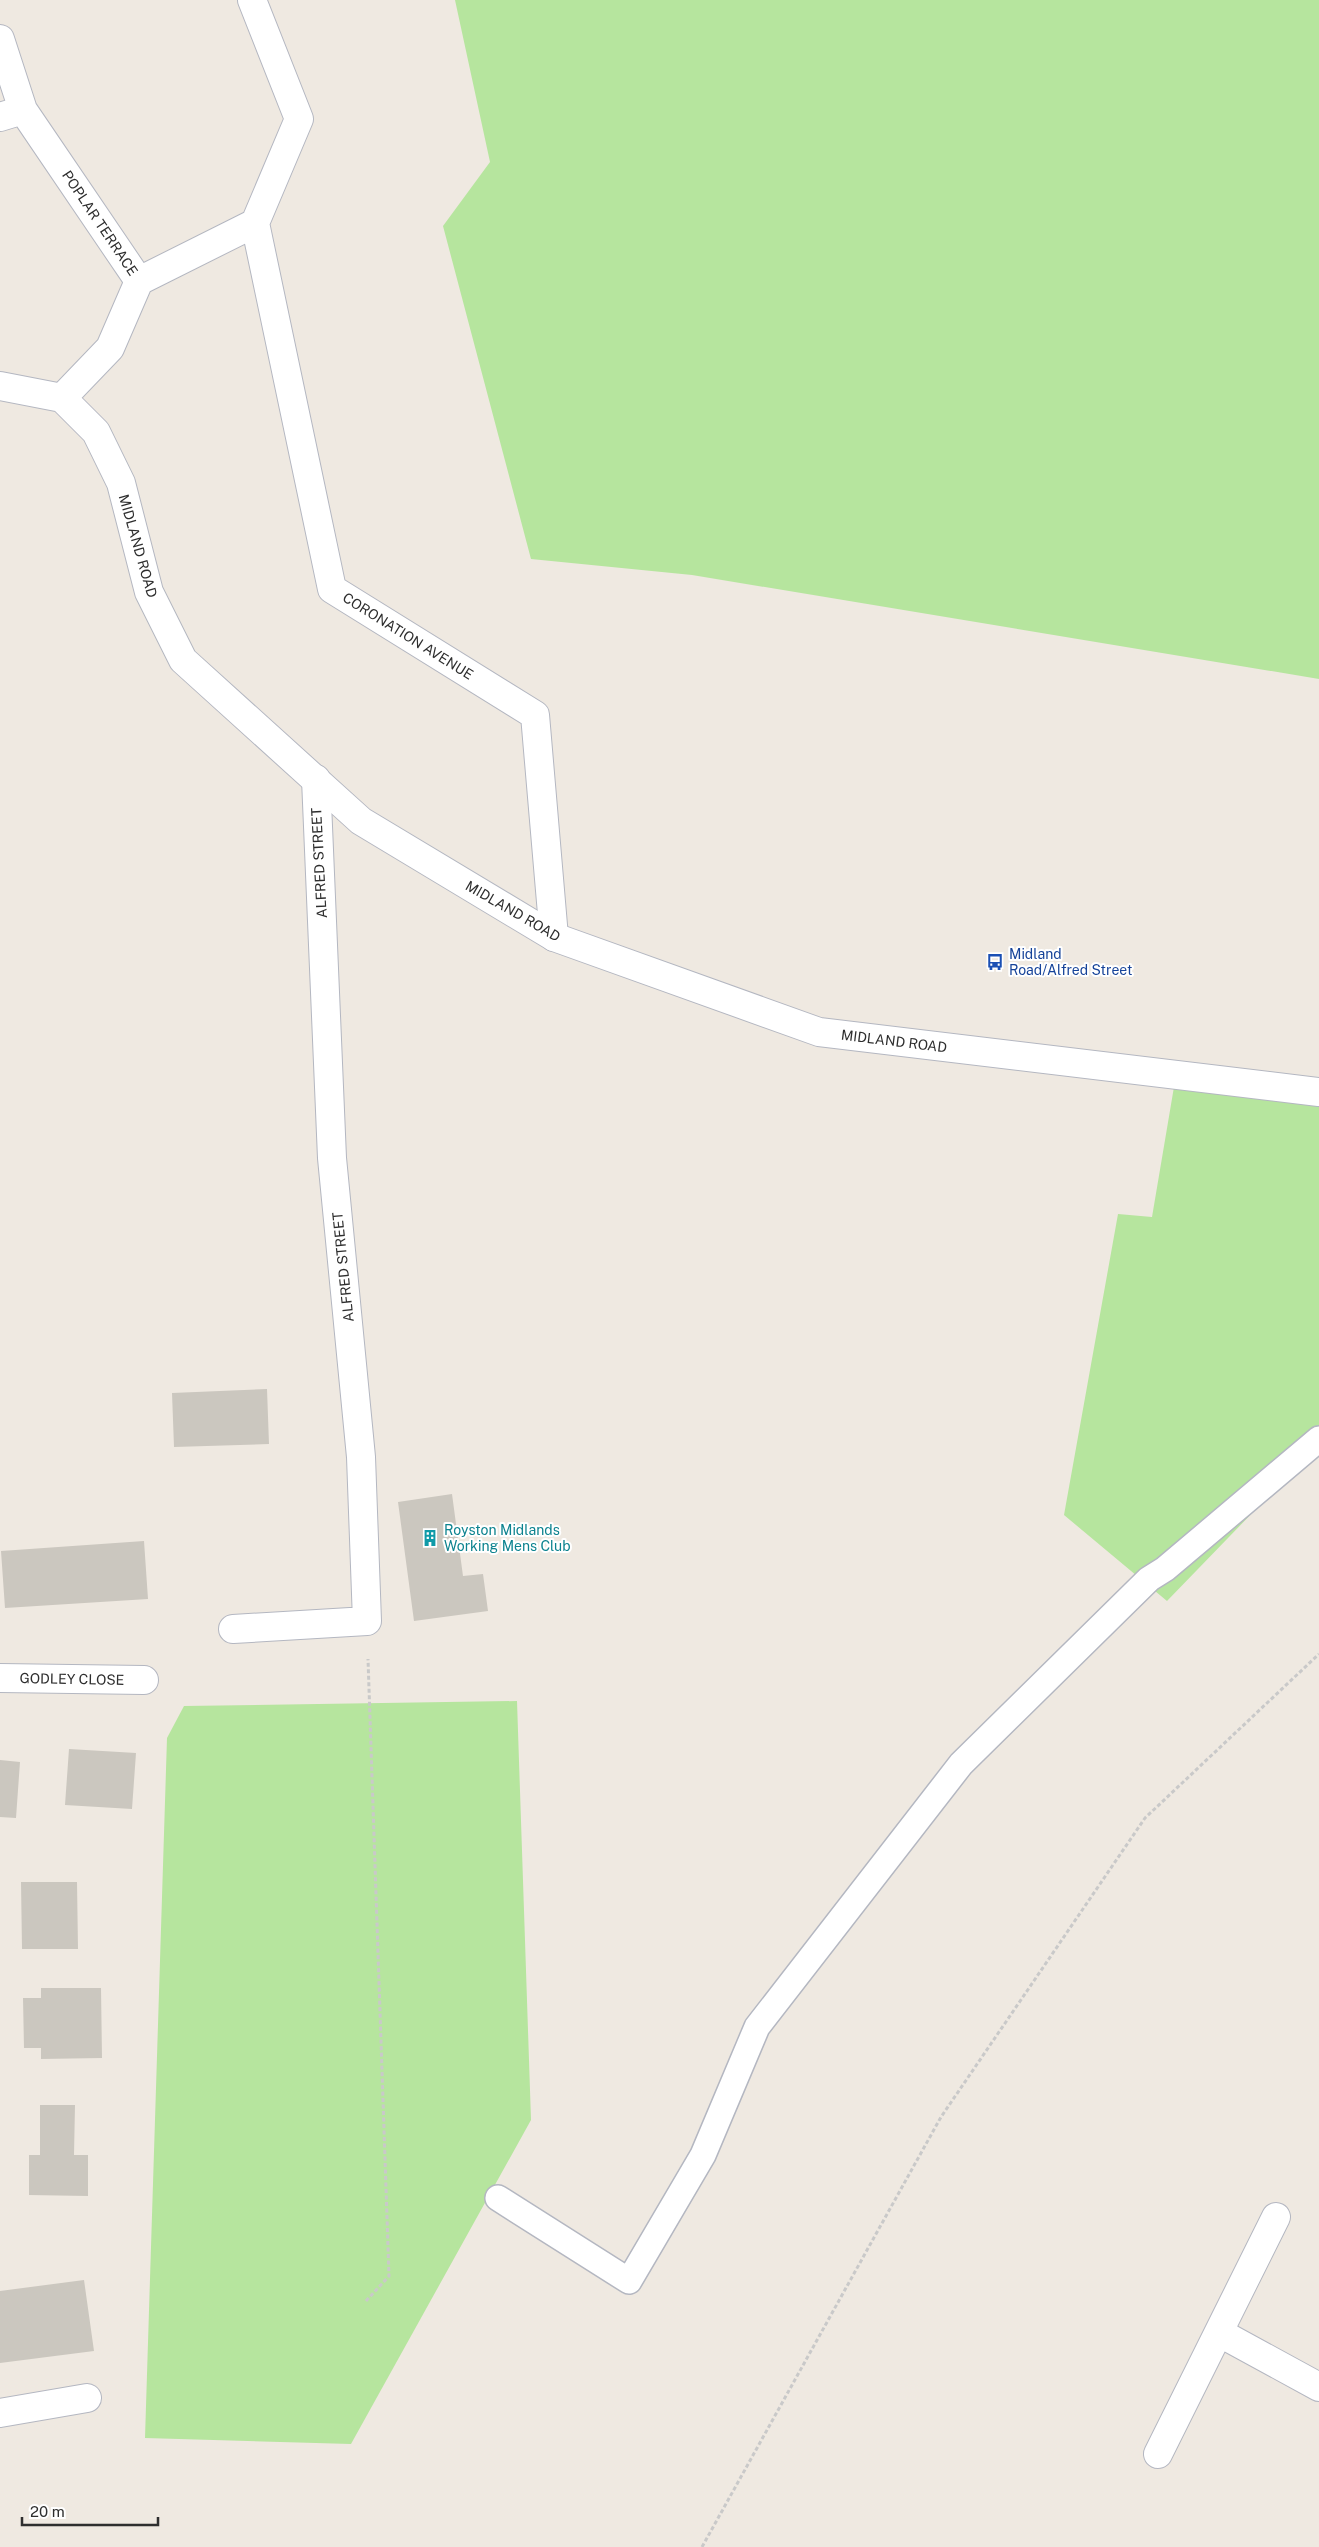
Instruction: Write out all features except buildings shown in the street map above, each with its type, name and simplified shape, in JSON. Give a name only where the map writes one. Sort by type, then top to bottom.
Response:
[{"type":"street","points":[[139,281],[255,224],[299,119],[252,0]]},
{"type":"street","name":"POPLAR TERRACE","points":[[0,39],[12,114],[139,281],[110,348],[62,398]]},
{"type":"street","name":"CORONATION AVENUE","points":[[255,224],[332,589],[535,715],[554,936]]},
{"type":"street","points":[[0,386],[62,398]]},
{"type":"street","name":"MIDLAND ROAD","points":[[62,398],[96,432],[121,483],[148,592],[183,660],[362,821],[554,936],[818,1032],[1319,1092]]},
{"type":"street","name":"ALFRED STREET","points":[[316,779],[332,1158],[361,1457],[367,1621]]},
{"type":"street","points":[[233,1629],[367,1621]]},
{"type":"street","name":"GODLEY CLOSE","points":[[0,1678],[144,1680]]},
{"type":"street","points":[[1158,2454],[1220,2333],[1276,2217]]},
{"type":"street","points":[[1220,2333],[1319,2387]]},
{"type":"street","points":[[0,2413],[87,2398]]},
{"type":"lane","points":[[498,2198],[629,2281],[703,2155],[757,2027],[961,1764],[1149,1579],[1165,1569],[1319,1439]]},
{"type":"path","points":[[366,2301],[389,2276],[367,1621]]},
{"type":"path","points":[[702,2547],[940,2118],[1145,1818],[1319,1654]]},
{"type":"green space","points":[[455,0],[1319,0],[1319,679],[692,575],[531,559],[443,226],[490,162]]},
{"type":"green space","points":[[1176,1075],[1319,1092],[1319,1444],[1167,1601],[1064,1515],[1118,1214],[1152,1217]]},
{"type":"green space","points":[[517,1701],[531,2120],[351,2444],[145,2438],[167,1738],[184,1706]]},
{"type":"place","name":"Midland Road/Alfred Street","points":[[995,962]]},
{"type":"place","name":"Royston Midlands Working Mens Club","points":[[430,1538]]}]
